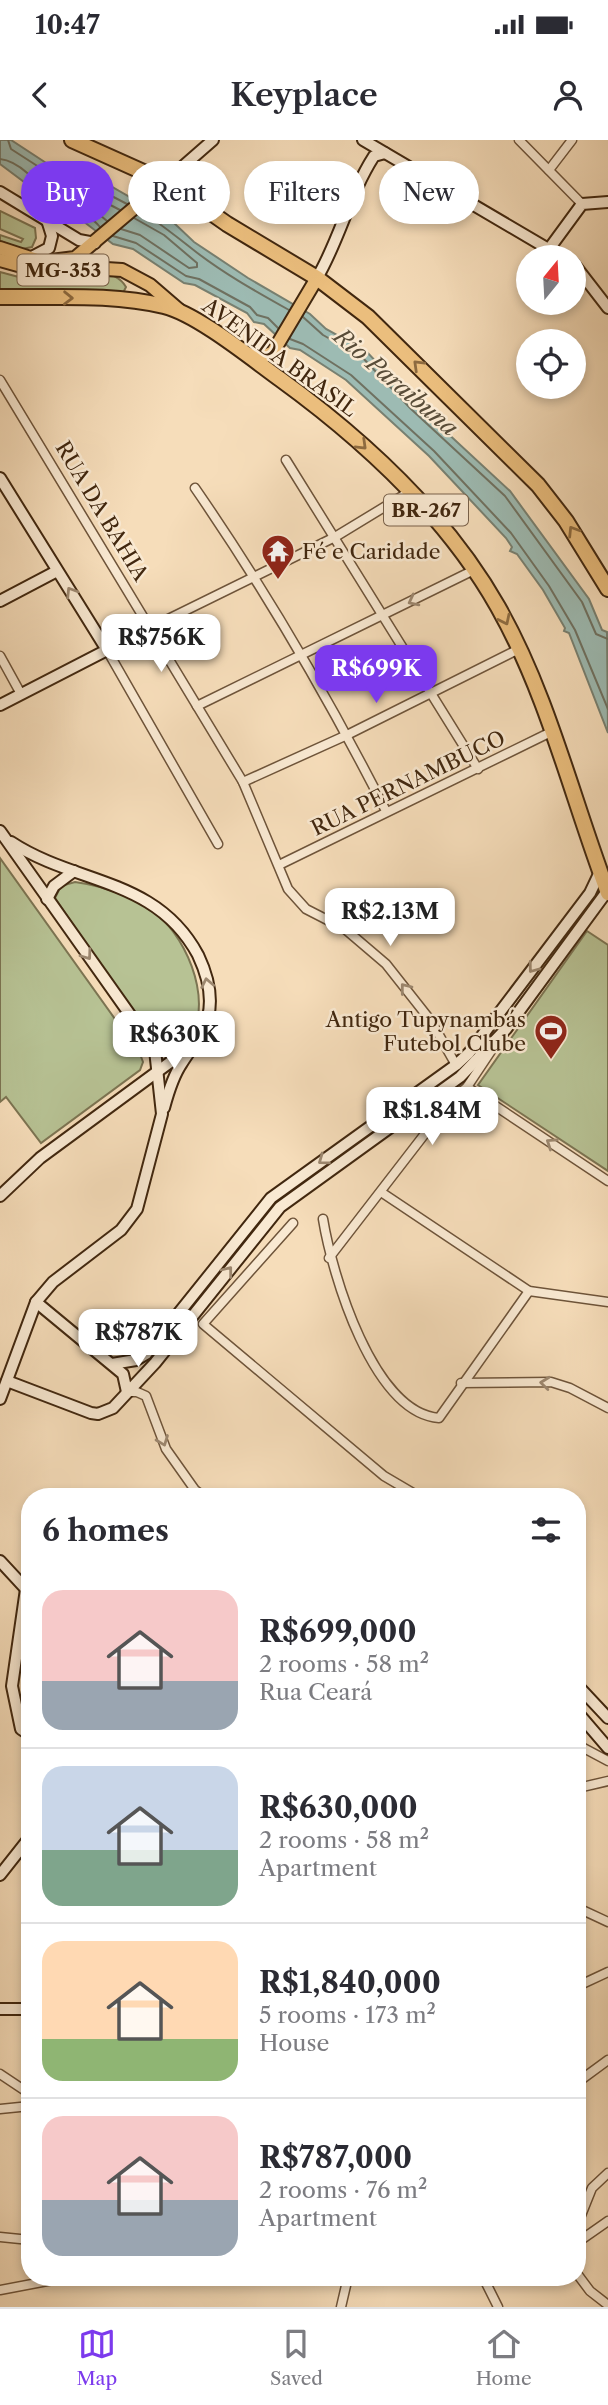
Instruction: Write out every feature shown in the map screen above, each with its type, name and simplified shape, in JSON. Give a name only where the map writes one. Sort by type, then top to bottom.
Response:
[{"type":"highway","points":[[72,140],[128,165]]},
{"type":"highway","points":[[225,224],[379,327],[538,485],[566,521],[608,589]]},
{"type":"highway","name":"BR-267","points":[[0,298],[132,300],[179,310]]},
{"type":"highway","name":"AVENIDA BRASIL","points":[[179,310],[323,410],[446,531],[498,607],[519,649],[604,870]]},
{"type":"highway","points":[[604,870],[608,891]]},
{"type":"main road","points":[[189,161],[213,140]]},
{"type":"main road","points":[[313,285],[336,243],[355,186],[374,149],[542,245]]},
{"type":"main road","points":[[0,192],[21,205]]},
{"type":"main road","points":[[552,245],[582,204],[608,202]]},
{"type":"main road","points":[[0,248],[27,259],[43,262],[66,261],[81,255],[128,214]]},
{"type":"main road","points":[[27,259],[49,248],[52,236],[48,224]]},
{"type":"main road","points":[[53,224],[79,240],[98,240]]},
{"type":"main road","name":"AVENIDA BRASIL","points":[[0,260],[43,272],[90,268],[127,272],[150,285],[179,310]]},
{"type":"main road","points":[[586,280],[608,308]]},
{"type":"main road","name":"BR-267","points":[[230,344],[257,357],[268,357],[313,285]]},
{"type":"main road","points":[[0,478],[107,650],[0,705]]},
{"type":"main road","points":[[0,601],[57,571]]},
{"type":"main road","points":[[0,1399],[36,1302],[54,1282],[121,1230],[137,1209],[162,1114],[177,1070],[204,1029],[210,1000],[206,975],[194,949],[184,934],[150,902],[116,885],[39,857],[3,835]]},
{"type":"main road","points":[[3,835],[152,1046],[159,1071],[162,1114]]},
{"type":"main road","points":[[112,1364],[136,1360],[146,1354],[271,1198],[469,1053],[590,893],[604,870]]},
{"type":"main road","points":[[47,899],[54,886],[74,871]]},
{"type":"main road","points":[[7,1381],[98,1414],[113,1408],[155,1363],[280,1207],[386,1129],[464,1082],[608,891]]},
{"type":"main road","points":[[550,946],[557,948],[560,954]]},
{"type":"main road","points":[[152,1046],[169,1056],[188,1050]]},
{"type":"main road","points":[[144,1083],[154,1055],[152,1046]]},
{"type":"main road","points":[[0,1196],[40,1158],[188,1050]]},
{"type":"main road","points":[[36,1302],[123,1374],[127,1392]]},
{"type":"main road","points":[[0,1560],[21,1582]]},
{"type":"main road","points":[[21,1631],[12,1686],[21,1729]]},
{"type":"main road","points":[[586,1695],[608,1718]]},
{"type":"main road","points":[[586,1709],[596,1707]]},
{"type":"main road","points":[[586,1720],[608,1748]]},
{"type":"main road","points":[[0,1875],[21,1848]]},
{"type":"main road","points":[[0,2009],[21,2009]]},
{"type":"street","points":[[519,140],[582,204]]},
{"type":"street","points":[[549,170],[572,140]]},
{"type":"street","name":"RUA DA BAHIA","points":[[0,380],[243,782],[288,889],[306,909],[345,929],[386,964],[431,1021],[456,1065]]},
{"type":"street","points":[[286,460],[478,769]]},
{"type":"street","points":[[195,488],[255,575],[347,735],[386,811]]},
{"type":"street","points":[[150,628],[335,537],[409,492]]},
{"type":"street","points":[[197,706],[303,657],[474,570]]},
{"type":"street","points":[[243,782],[347,735],[519,649]]},
{"type":"street","points":[[107,650],[218,845]]},
{"type":"street","points":[[0,656],[21,694]]},
{"type":"street","name":"RUA PERNAMBUCO","points":[[279,865],[551,732]]},
{"type":"street","points":[[329,1258],[464,1082],[608,1181]]},
{"type":"street","points":[[381,1192],[528,1291],[608,1302]]},
{"type":"street","points":[[323,1219],[329,1258],[348,1309],[382,1375],[404,1402],[422,1416],[439,1418],[528,1291]]},
{"type":"street","points":[[293,1223],[203,1324],[384,1476],[404,1488]]},
{"type":"street","points":[[461,1383],[551,1382],[570,1388],[608,1408]]},
{"type":"street","points":[[127,1392],[146,1396],[166,1449],[194,1488]]},
{"type":"street","points":[[586,1749],[608,1761]]},
{"type":"street","points":[[586,1786],[608,1781]]},
{"type":"street","points":[[586,1912],[607,1921]]},
{"type":"street","points":[[586,1982],[608,1972]]},
{"type":"street","points":[[586,2076],[608,2060]]},
{"type":"street","points":[[0,2074],[21,2088]]},
{"type":"street","points":[[0,2109],[21,2107]]},
{"type":"street","points":[[586,2203],[592,2188],[608,2173]]},
{"type":"street","points":[[586,2236],[608,2221]]},
{"type":"street","points":[[0,2237],[21,2239]]},
{"type":"street","points":[[0,2290],[21,2286]]},
{"type":"street","points":[[341,2307],[346,2286]]},
{"type":"street","points":[[488,2286],[498,2307]]},
{"type":"street","points":[[586,2286],[608,2305]]},
{"type":"green space","points":[[0,211],[21,221],[21,224],[35,228],[36,238],[32,247],[22,249],[0,241],[0,235],[21,242],[23,239],[0,229]]},
{"type":"green space","points":[[0,272],[38,280],[98,272],[119,279],[126,287],[123,293],[0,292]]},
{"type":"green space","points":[[0,858],[140,1054],[143,1062],[140,1070],[41,1143],[6,1097],[0,1102]]},
{"type":"green space","points":[[75,882],[110,890],[144,906],[163,920],[184,948],[192,966],[199,1004],[197,1022],[190,1038],[177,1051],[163,1049],[150,1038],[55,898],[61,886]]},
{"type":"green space","name":"Antigo Tupynambás Futebol Clube","points":[[587,931],[608,945],[608,1171],[478,1085]]},
{"type":"water","name":"Rio Paraibuna","points":[[0,140],[11,140],[43,161],[21,161],[21,180],[0,164]]},
{"type":"water","name":"Rio Paraibuna","points":[[114,188],[128,196],[128,224],[175,224],[194,242],[248,278],[310,314],[326,329],[366,351],[416,404],[510,491],[589,599],[602,630],[607,632],[608,733],[569,633],[564,631],[565,628],[543,590],[517,554],[510,551],[512,547],[506,538],[429,456],[346,380],[300,350],[290,348],[264,324],[254,322],[247,313],[195,285],[184,283],[133,249],[113,244],[87,224],[114,224]]},
{"type":"place","name":"Fé e Caridade","points":[[278,581]]},
{"type":"place","name":"Antigo Tupynambás Futebol Clube","points":[[551,1061]]}]
